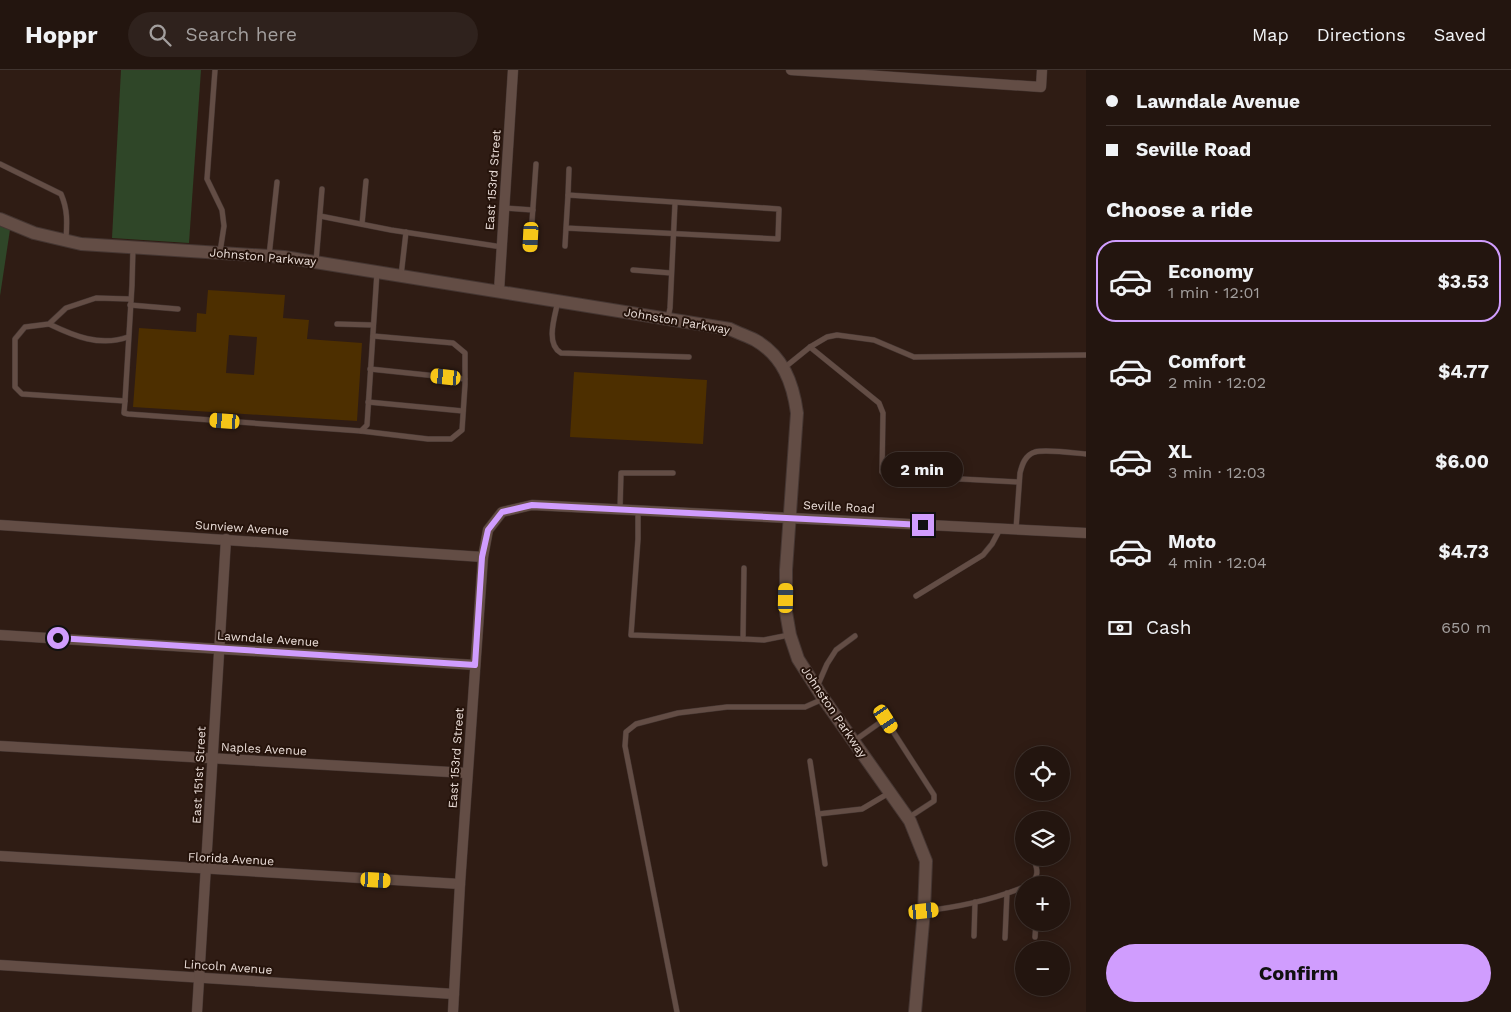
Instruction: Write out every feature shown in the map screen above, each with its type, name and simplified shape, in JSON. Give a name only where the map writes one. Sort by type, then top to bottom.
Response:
[{"type":"street","name":"East 153rd Street","points":[[499,291],[513,70]]},
{"type":"street","points":[[791,70],[907,74],[1041,87],[1042,70]]},
{"type":"street","name":"Johnston Parkway","points":[[0,219],[34,233],[81,244],[269,256],[316,262],[730,329],[755,340],[771,352],[784,369],[794,393],[797,414],[786,604],[790,635],[798,659],[908,818],[926,861],[924,911],[915,1012]]},
{"type":"street","name":"Seville Road","points":[[502,512],[532,505],[1086,533]]},
{"type":"street","name":"East 153rd Street","points":[[453,1012],[482,557],[488,530],[502,512]]},
{"type":"street","name":"Sunview Avenue","points":[[0,525],[482,557]]},
{"type":"street","name":"East 151st Street","points":[[197,1012],[226,539]]},
{"type":"street","name":"Lawndale Avenue","points":[[0,635],[475,665]]},
{"type":"street","name":"Naples Avenue","points":[[0,746],[467,773]]},
{"type":"street","name":"Florida Avenue","points":[[0,856],[460,884]]},
{"type":"street","name":"Lincoln Avenue","points":[[0,965],[454,994]]},
{"type":"lane","points":[[215,70],[208,179],[222,210],[224,226],[219,253]]},
{"type":"lane","points":[[0,164],[61,194],[66,205],[68,219],[66,240]]},
{"type":"lane","points":[[530,250],[536,164]]},
{"type":"lane","points":[[565,246],[569,169]]},
{"type":"lane","points":[[362,224],[366,181]]},
{"type":"lane","points":[[269,256],[277,182]]},
{"type":"lane","points":[[316,262],[322,189]]},
{"type":"lane","points":[[566,228],[778,238],[779,209],[568,195]]},
{"type":"lane","points":[[668,319],[675,203]]},
{"type":"lane","points":[[504,208],[533,210]]},
{"type":"lane","points":[[320,216],[502,247]]},
{"type":"lane","points":[[401,276],[406,232]]},
{"type":"lane","points":[[133,247],[124,412],[128,414],[362,431],[428,439],[451,439],[462,430],[465,353],[453,343],[373,336]]},
{"type":"lane","points":[[633,270],[671,274]]},
{"type":"lane","points":[[362,431],[367,425],[377,272]]},
{"type":"lane","points":[[49,324],[66,308],[96,298],[178,309]]},
{"type":"lane","points":[[558,301],[552,339],[556,350],[561,353],[689,358]]},
{"type":"lane","points":[[125,401],[22,394],[14,387],[15,339],[25,327],[49,324],[92,341],[119,340],[128,337]]},
{"type":"lane","points":[[337,324],[373,325]]},
{"type":"lane","points":[[784,369],[810,347],[826,337],[837,335],[874,340],[914,357],[1086,355]]},
{"type":"lane","points":[[810,347],[879,403],[883,413],[882,472],[885,475],[1019,482]]},
{"type":"lane","points":[[370,369],[465,379]]},
{"type":"lane","points":[[368,402],[464,411]]},
{"type":"lane","points":[[1016,530],[1019,482],[1022,465],[1026,458],[1035,452],[1086,454]]},
{"type":"lane","points":[[620,510],[621,473],[673,473]]},
{"type":"lane","points":[[638,510],[638,539],[631,635],[764,640],[790,635]]},
{"type":"lane","points":[[916,596],[983,555],[992,544],[1000,529]]},
{"type":"lane","points":[[743,639],[744,568]]},
{"type":"lane","points":[[677,1012],[625,746],[626,732],[636,724],[678,713],[727,707],[805,707],[820,693],[827,664],[836,650],[854,636]]},
{"type":"lane","points":[[853,741],[886,719],[934,795],[934,801],[908,818]]},
{"type":"lane","points":[[810,761],[825,864]]},
{"type":"lane","points":[[818,814],[862,809],[889,792]]},
{"type":"lane","points":[[924,911],[953,908],[1015,891]]},
{"type":"lane","points":[[1005,938],[1007,894]]},
{"type":"lane","points":[[974,936],[975,902]]},
{"type":"lane","points":[[1036,931],[1036,938]]},
{"type":"green space","points":[[121,70],[201,70],[189,243],[112,238]]},
{"type":"green space","points":[[0,219],[11,223],[0,296]]},
{"type":"building","points":[[208,290],[285,295],[283,318],[309,320],[307,339],[362,343],[357,421],[133,407],[139,328],[196,332],[197,313],[206,314]],"holes":[[[229,335],[257,337],[254,375],[226,373]]]},
{"type":"building","points":[[574,372],[707,380],[703,444],[570,437]]},
{"type":"route","points":[[58,638],[475,665],[482,557],[488,530],[502,512],[532,505],[923,525]]}]
